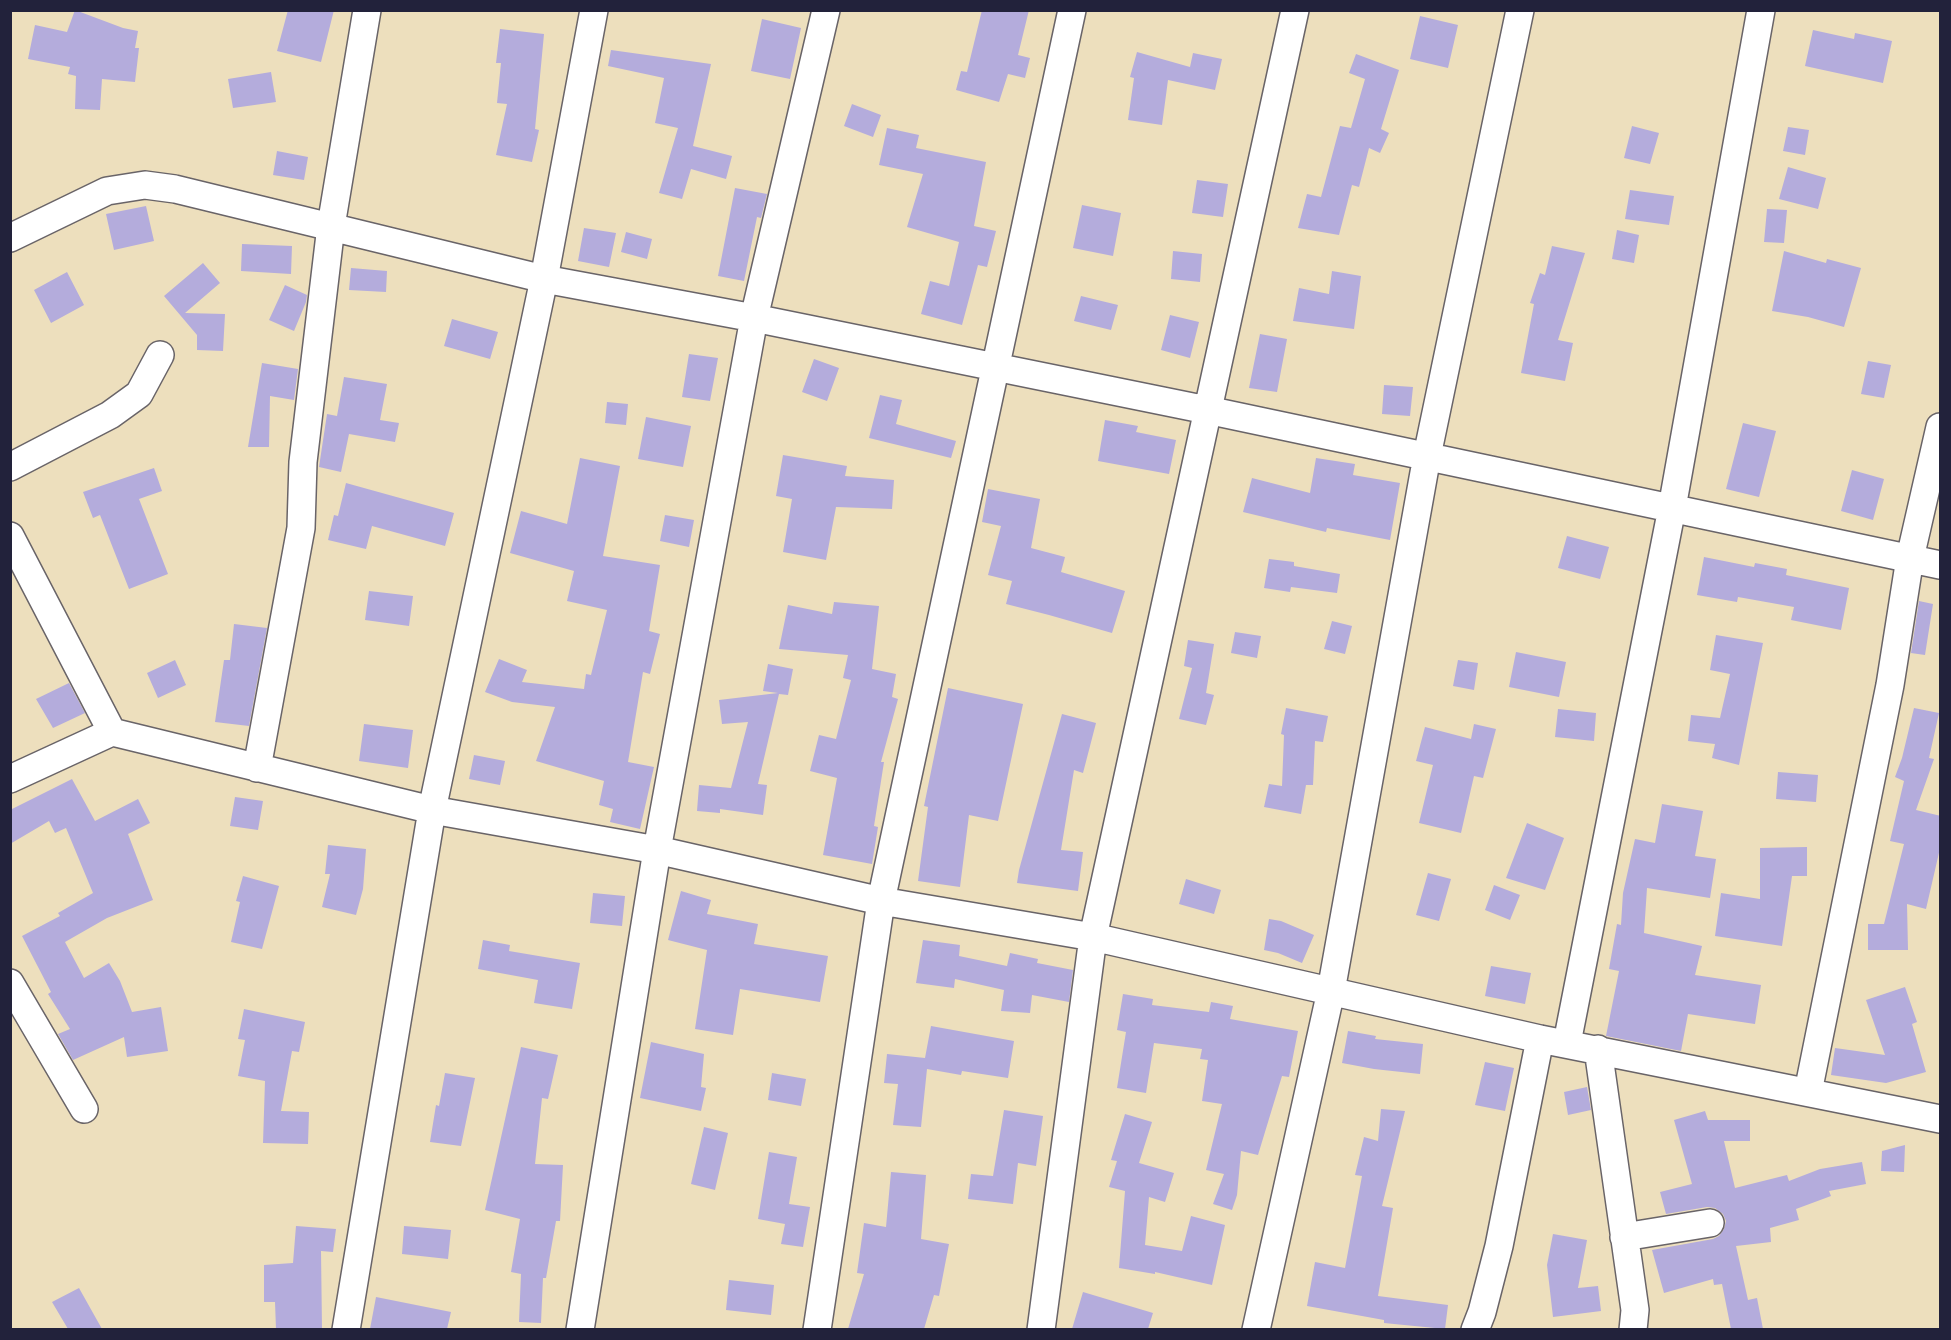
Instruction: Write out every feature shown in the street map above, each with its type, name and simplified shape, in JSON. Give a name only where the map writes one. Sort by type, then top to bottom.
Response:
[{"type":"street","points":[[257,768],[301,528],[303,462],[331,225],[367,10]]},
{"type":"street","points":[[346,1329],[432,810],[544,279],[594,10]]},
{"type":"street","points":[[580,1329],[657,850],[754,318],[826,10]]},
{"type":"street","points":[[817,1329],[881,902],[1072,10]]},
{"type":"street","points":[[1041,1329],[1093,937],[1295,10]]},
{"type":"street","points":[[1256,1329],[1330,991],[1427,456],[1520,10]]},
{"type":"street","points":[[1567,1043],[1672,508],[1761,10]]},
{"type":"street","points":[[10,238],[107,191],[145,184],[175,189],[331,225],[544,279],[754,318],[1207,410],[1941,565]]},
{"type":"street","points":[[10,467],[110,415],[139,394],[160,355]]},
{"type":"street","points":[[1808,1092],[1890,685],[1910,558],[1941,427]]},
{"type":"street","points":[[10,536],[112,732]]},
{"type":"street","points":[[10,779],[112,732],[432,810],[657,850],[881,902],[1093,937],[1540,1039],[1941,1119]]},
{"type":"street","points":[[10,983],[84,1109]]},
{"type":"street","points":[[1475,1329],[1482,1312],[1498,1246],[1540,1039]]},
{"type":"street","points":[[1598,1049],[1635,1310],[1633,1329]]},
{"type":"street","points":[[1624,1237],[1710,1223]]},
{"type":"building","points":[[75,10],[123,28],[138,31],[135,48],[139,48],[135,82],[102,79],[100,110],[75,109],[76,76],[68,74],[70,67],[28,59],[35,25],[67,32]]},
{"type":"building","points":[[288,10],[334,10],[321,62],[277,51]]},
{"type":"building","points":[[982,10],[1029,10],[1018,55],[1030,58],[1025,78],[1008,74],[999,102],[956,90],[961,71],[967,72]]},
{"type":"building","points":[[1420,16],[1458,25],[1448,68],[1410,59]]},
{"type":"building","points":[[762,19],[801,28],[790,79],[751,71]]},
{"type":"building","points":[[500,29],[544,34],[535,129],[539,130],[532,162],[496,155],[507,104],[497,103],[501,63],[496,63]]},
{"type":"building","points":[[1813,30],[1854,39],[1855,33],[1892,41],[1883,83],[1805,66]]},
{"type":"building","points":[[611,50],[711,64],[693,146],[732,156],[726,179],[691,169],[682,199],[659,193],[678,128],[655,123],[664,78],[608,66]]},
{"type":"building","points":[[1137,52],[1190,67],[1193,53],[1222,59],[1215,90],[1168,80],[1162,125],[1128,120],[1134,78],[1130,77]]},
{"type":"building","points":[[1356,54],[1399,70],[1381,129],[1389,133],[1380,153],[1369,148],[1359,187],[1352,185],[1339,235],[1298,228],[1307,194],[1321,197],[1340,126],[1351,128],[1365,79],[1349,73]]},
{"type":"building","points":[[271,72],[276,102],[233,108],[228,79]]},
{"type":"building","points":[[852,104],[881,115],[873,137],[844,126]]},
{"type":"building","points":[[1632,126],[1659,133],[1650,164],[1624,158]]},
{"type":"building","points":[[1788,127],[1809,130],[1805,155],[1783,151]]},
{"type":"building","points":[[887,128],[919,135],[916,148],[986,162],[974,226],[996,231],[987,267],[978,265],[962,325],[921,314],[930,281],[949,286],[959,242],[907,227],[923,174],[879,165]]},
{"type":"building","points":[[277,151],[308,157],[304,180],[273,175]]},
{"type":"building","points":[[1788,167],[1826,178],[1818,209],[1779,199]]},
{"type":"building","points":[[1197,180],[1228,184],[1223,217],[1192,213]]},
{"type":"building","points":[[735,188],[767,194],[761,218],[757,217],[744,281],[718,276]]},
{"type":"building","points":[[1630,190],[1674,196],[1669,225],[1625,219]]},
{"type":"building","points":[[1082,205],[1121,213],[1113,256],[1073,248]]},
{"type":"building","points":[[146,206],[154,241],[114,250],[106,214]]},
{"type":"building","points":[[1767,209],[1787,210],[1784,243],[1764,242]]},
{"type":"building","points":[[584,228],[616,233],[609,267],[578,261]]},
{"type":"building","points":[[1617,230],[1639,235],[1634,263],[1612,259]]},
{"type":"building","points":[[626,232],[652,239],[647,259],[621,252]]},
{"type":"building","points":[[242,244],[292,246],[291,274],[241,271]]},
{"type":"building","points":[[1552,246],[1585,253],[1558,340],[1573,343],[1565,381],[1521,373],[1534,304],[1530,303],[1540,273],[1545,275]]},
{"type":"building","points":[[1173,251],[1202,254],[1200,282],[1171,279]]},
{"type":"building","points":[[1784,251],[1826,263],[1827,259],[1861,268],[1844,327],[1808,317],[1772,311]]},
{"type":"building","points":[[203,263],[220,283],[185,313],[225,314],[223,351],[197,350],[197,335],[164,296]]},
{"type":"building","points":[[351,268],[387,271],[386,292],[349,290]]},
{"type":"building","points":[[1332,271],[1361,276],[1354,329],[1293,321],[1299,288],[1329,294]]},
{"type":"building","points":[[67,272],[84,305],[51,323],[34,290]]},
{"type":"building","points":[[285,285],[307,295],[294,331],[269,320]]},
{"type":"building","points":[[1081,296],[1118,305],[1111,330],[1074,321]]},
{"type":"building","points":[[1170,315],[1199,322],[1190,358],[1161,350]]},
{"type":"building","points":[[452,319],[498,332],[490,359],[444,346]]},
{"type":"building","points":[[1260,334],[1287,339],[1277,392],[1249,388]]},
{"type":"building","points":[[689,354],[718,358],[710,401],[682,397]]},
{"type":"building","points":[[814,359],[839,368],[827,401],[802,392]]},
{"type":"building","points":[[1868,361],[1891,365],[1884,398],[1861,394]]},
{"type":"building","points":[[262,363],[298,369],[294,400],[270,396],[269,447],[248,447]]},
{"type":"building","points":[[344,377],[387,384],[380,420],[399,423],[395,442],[349,434],[341,472],[319,467],[327,414],[337,416]]},
{"type":"building","points":[[1384,385],[1413,387],[1410,416],[1382,414]]},
{"type":"building","points":[[880,395],[902,400],[896,424],[956,441],[951,458],[869,438]]},
{"type":"building","points":[[607,402],[628,404],[626,425],[605,423]]},
{"type":"building","points":[[646,417],[691,426],[683,467],[638,459]]},
{"type":"building","points":[[1105,420],[1138,426],[1136,432],[1176,440],[1169,474],[1098,461]]},
{"type":"building","points":[[1743,423],[1776,431],[1759,497],[1726,489]]},
{"type":"building","points":[[783,455],[847,466],[845,476],[894,480],[892,509],[836,507],[826,560],[783,552],[792,499],[776,496]]},
{"type":"building","points":[[580,458],[620,466],[603,556],[660,565],[649,631],[660,634],[650,674],[643,672],[628,762],[654,767],[640,829],[610,822],[613,809],[599,805],[604,781],[536,761],[555,707],[512,702],[485,692],[499,659],[527,670],[522,682],[584,689],[586,674],[591,675],[607,610],[567,601],[574,571],[510,553],[521,511],[567,524]]},
{"type":"building","points":[[1316,458],[1355,464],[1353,475],[1400,483],[1390,540],[1327,528],[1326,532],[1243,512],[1252,478],[1310,493]]},
{"type":"building","points":[[154,468],[162,491],[139,499],[168,574],[129,589],[100,515],[93,518],[83,492]]},
{"type":"building","points":[[1852,470],[1884,479],[1873,520],[1841,511]]},
{"type":"building","points":[[346,483],[454,513],[445,546],[372,526],[366,549],[328,540],[334,515],[338,516]]},
{"type":"building","points":[[988,489],[1040,499],[1031,548],[1065,557],[1061,572],[1125,591],[1112,633],[1006,604],[1012,581],[988,575],[1001,526],[982,522]]},
{"type":"building","points":[[665,515],[694,520],[689,547],[660,541]]},
{"type":"building","points":[[1567,536],[1609,547],[1600,579],[1558,568]]},
{"type":"building","points":[[1704,557],[1754,567],[1755,563],[1787,569],[1786,575],[1849,588],[1841,630],[1791,620],[1794,607],[1738,597],[1737,602],[1697,595]]},
{"type":"building","points":[[1269,559],[1294,562],[1294,566],[1340,574],[1337,593],[1291,587],[1290,592],[1264,588]]},
{"type":"building","points":[[369,591],[413,596],[409,626],[365,620]]},
{"type":"building","points":[[1919,601],[1933,604],[1925,655],[1911,653]]},
{"type":"building","points":[[834,602],[879,606],[872,669],[896,674],[892,697],[898,699],[881,762],[884,762],[874,826],[878,827],[872,864],[823,855],[837,778],[810,771],[819,735],[836,739],[851,680],[843,678],[848,655],[779,649],[788,605],[832,614]]},
{"type":"building","points":[[1332,621],[1352,626],[1345,654],[1324,649]]},
{"type":"building","points":[[234,624],[267,628],[249,726],[215,722],[224,660],[230,660]]},
{"type":"building","points":[[1235,632],[1261,636],[1257,658],[1231,653]]},
{"type":"building","points":[[1716,635],[1763,643],[1739,765],[1712,758],[1715,744],[1688,741],[1691,715],[1720,718],[1730,674],[1710,670]]},
{"type":"building","points":[[1188,640],[1214,644],[1206,693],[1214,695],[1206,725],[1179,719],[1192,668],[1184,666]]},
{"type":"building","points":[[1516,652],[1566,662],[1559,697],[1509,687]]},
{"type":"building","points":[[175,660],[186,685],[158,698],[147,673]]},
{"type":"building","points":[[1458,660],[1478,663],[1474,690],[1453,686]]},
{"type":"building","points":[[768,664],[793,669],[788,695],[779,694],[758,784],[767,785],[763,815],[720,809],[720,813],[697,811],[699,785],[731,788],[748,722],[722,724],[719,700],[778,693],[763,691]]},
{"type":"building","points":[[69,683],[85,713],[53,728],[36,699]]},
{"type":"building","points":[[948,688],[1023,704],[998,821],[969,815],[960,887],[918,881],[928,807],[924,806]]},
{"type":"building","points":[[1286,708],[1328,716],[1323,742],[1315,741],[1313,785],[1306,785],[1301,814],[1264,807],[1269,784],[1282,786],[1284,735],[1281,734]]},
{"type":"building","points":[[1914,708],[1939,713],[1929,758],[1934,759],[1916,810],[1941,816],[1941,844],[1926,909],[1907,904],[1908,950],[1868,950],[1868,924],[1884,924],[1904,844],[1890,841],[1904,781],[1895,777]]},
{"type":"building","points":[[1558,709],[1596,713],[1594,741],[1555,737]]},
{"type":"building","points":[[1062,714],[1096,723],[1083,773],[1074,770],[1061,850],[1083,852],[1078,891],[1017,883]]},
{"type":"building","points":[[364,724],[413,730],[408,768],[359,761]]},
{"type":"building","points":[[1474,724],[1496,729],[1483,778],[1474,776],[1461,833],[1419,823],[1433,765],[1416,761],[1425,727],[1471,739]]},
{"type":"building","points":[[474,755],[505,761],[500,785],[469,779]]},
{"type":"building","points":[[1778,772],[1818,775],[1816,802],[1776,799]]},
{"type":"building","points":[[72,779],[95,821],[138,799],[150,823],[128,834],[153,900],[107,918],[65,942],[84,978],[109,963],[120,981],[132,1012],[161,1007],[168,1051],[127,1057],[124,1037],[73,1060],[58,1034],[70,1029],[48,994],[51,992],[22,936],[60,916],[58,913],[93,893],[66,828],[55,833],[49,821],[10,844],[10,810]]},
{"type":"building","points":[[235,797],[263,801],[258,830],[230,826]]},
{"type":"building","points":[[1662,804],[1703,811],[1695,856],[1716,859],[1710,898],[1647,888],[1644,933],[1702,946],[1695,975],[1761,985],[1755,1024],[1688,1014],[1681,1051],[1606,1036],[1619,971],[1609,969],[1617,924],[1621,925],[1623,893],[1635,839],[1655,843]]},
{"type":"building","points":[[1527,823],[1564,838],[1545,890],[1506,878]]},
{"type":"building","points":[[328,845],[366,849],[363,889],[356,915],[322,907],[330,874],[325,874]]},
{"type":"building","points":[[1807,847],[1807,876],[1792,876],[1782,946],[1715,936],[1721,893],[1760,899],[1760,848]]},
{"type":"building","points":[[1428,873],[1451,879],[1439,921],[1416,915]]},
{"type":"building","points":[[243,876],[279,886],[262,949],[231,942],[240,902],[236,901]]},
{"type":"building","points":[[1186,879],[1221,890],[1214,914],[1179,904]]},
{"type":"building","points":[[1494,885],[1520,895],[1510,920],[1485,910]]},
{"type":"building","points":[[681,891],[711,900],[707,914],[758,924],[754,944],[828,956],[820,1002],[740,989],[733,1035],[695,1029],[707,950],[668,940]]},
{"type":"building","points":[[593,893],[625,896],[622,926],[590,923]]},
{"type":"building","points":[[1269,919],[1281,921],[1314,935],[1302,963],[1264,950]]},
{"type":"building","points":[[483,940],[510,945],[509,951],[580,963],[572,1009],[534,1003],[538,980],[478,969]]},
{"type":"building","points":[[923,940],[960,945],[959,956],[1007,966],[1010,953],[1038,959],[1037,963],[1073,970],[1069,1002],[1032,995],[1030,1013],[1001,1011],[1004,990],[955,979],[954,988],[916,983]]},
{"type":"building","points":[[1491,966],[1531,973],[1525,1004],[1485,996]]},
{"type":"building","points":[[1905,987],[1917,1022],[1912,1024],[1926,1072],[1886,1083],[1831,1075],[1835,1048],[1885,1055],[1866,1000]]},
{"type":"building","points":[[1123,994],[1153,999],[1152,1005],[1209,1012],[1211,1002],[1233,1006],[1230,1019],[1298,1031],[1289,1077],[1282,1076],[1258,1155],[1241,1151],[1237,1195],[1232,1210],[1213,1204],[1224,1174],[1206,1170],[1222,1104],[1202,1101],[1208,1060],[1200,1059],[1202,1049],[1154,1043],[1146,1093],[1117,1088],[1126,1032],[1117,1030]]},
{"type":"building","points":[[244,1009],[305,1022],[299,1052],[292,1051],[281,1111],[309,1112],[308,1144],[263,1143],[265,1081],[238,1076],[245,1040],[238,1039]]},
{"type":"building","points":[[931,1026],[1014,1041],[1008,1078],[962,1071],[961,1075],[927,1069],[921,1127],[893,1125],[898,1084],[884,1083],[887,1054],[925,1058]]},
{"type":"building","points":[[1348,1031],[1376,1036],[1375,1039],[1423,1044],[1420,1074],[1342,1063]]},
{"type":"building","points":[[651,1042],[704,1054],[701,1087],[706,1088],[701,1111],[640,1098]]},
{"type":"building","points":[[521,1047],[558,1055],[548,1099],[542,1098],[535,1164],[563,1165],[560,1221],[556,1221],[546,1278],[543,1278],[541,1323],[519,1322],[521,1274],[511,1272],[520,1219],[485,1210]]},
{"type":"building","points":[[1485,1062],[1514,1068],[1505,1111],[1475,1105]]},
{"type":"building","points":[[445,1073],[475,1078],[461,1146],[430,1142],[436,1105],[439,1106]]},
{"type":"building","points":[[772,1073],[806,1079],[801,1106],[768,1100]]},
{"type":"building","points":[[1587,1087],[1591,1110],[1568,1115],[1564,1092]]},
{"type":"building","points":[[1381,1109],[1405,1111],[1382,1206],[1393,1208],[1378,1296],[1448,1305],[1445,1329],[1384,1323],[1384,1320],[1307,1306],[1315,1262],[1345,1268],[1362,1176],[1355,1175],[1364,1137],[1378,1141]]},
{"type":"building","points":[[1004,1110],[1043,1116],[1036,1166],[1018,1163],[1013,1204],[968,1199],[971,1174],[993,1176]]},
{"type":"building","points":[[1705,1111],[1708,1120],[1750,1120],[1750,1141],[1724,1141],[1735,1188],[1787,1175],[1789,1181],[1820,1169],[1862,1162],[1866,1184],[1829,1191],[1831,1196],[1796,1209],[1799,1220],[1770,1228],[1771,1242],[1736,1246],[1748,1300],[1757,1298],[1763,1329],[1731,1329],[1722,1284],[1714,1285],[1713,1279],[1664,1293],[1652,1250],[1713,1239],[1719,1236],[1724,1229],[1726,1221],[1723,1214],[1715,1208],[1707,1207],[1666,1214],[1660,1192],[1692,1184],[1674,1120]]},
{"type":"building","points":[[1125,1114],[1152,1122],[1139,1163],[1174,1173],[1165,1202],[1149,1197],[1145,1245],[1182,1251],[1191,1216],[1225,1225],[1212,1285],[1155,1272],[1155,1274],[1119,1268],[1125,1191],[1109,1187],[1117,1161],[1111,1160]]},
{"type":"building","points":[[704,1127],[728,1133],[715,1190],[691,1184]]},
{"type":"building","points":[[1905,1145],[1904,1172],[1881,1171],[1882,1151]]},
{"type":"building","points":[[769,1152],[797,1157],[789,1204],[810,1207],[803,1247],[781,1244],[785,1224],[758,1219]]},
{"type":"building","points":[[891,1172],[926,1175],[921,1239],[949,1244],[939,1296],[934,1295],[924,1329],[848,1329],[864,1274],[857,1273],[864,1223],[886,1227]]},
{"type":"building","points":[[296,1226],[336,1229],[333,1252],[321,1251],[322,1329],[276,1329],[275,1302],[264,1302],[264,1265],[293,1263]]},
{"type":"building","points":[[404,1226],[451,1230],[448,1259],[402,1254]]},
{"type":"building","points":[[1553,1234],[1587,1240],[1578,1288],[1598,1286],[1601,1311],[1553,1317],[1547,1265]]},
{"type":"building","points":[[729,1280],[774,1285],[771,1315],[726,1310]]},
{"type":"building","points":[[79,1288],[102,1329],[68,1329],[52,1302]]},
{"type":"building","points":[[1083,1292],[1153,1313],[1148,1329],[1072,1329]]},
{"type":"building","points":[[376,1297],[451,1312],[447,1329],[370,1329]]}]
